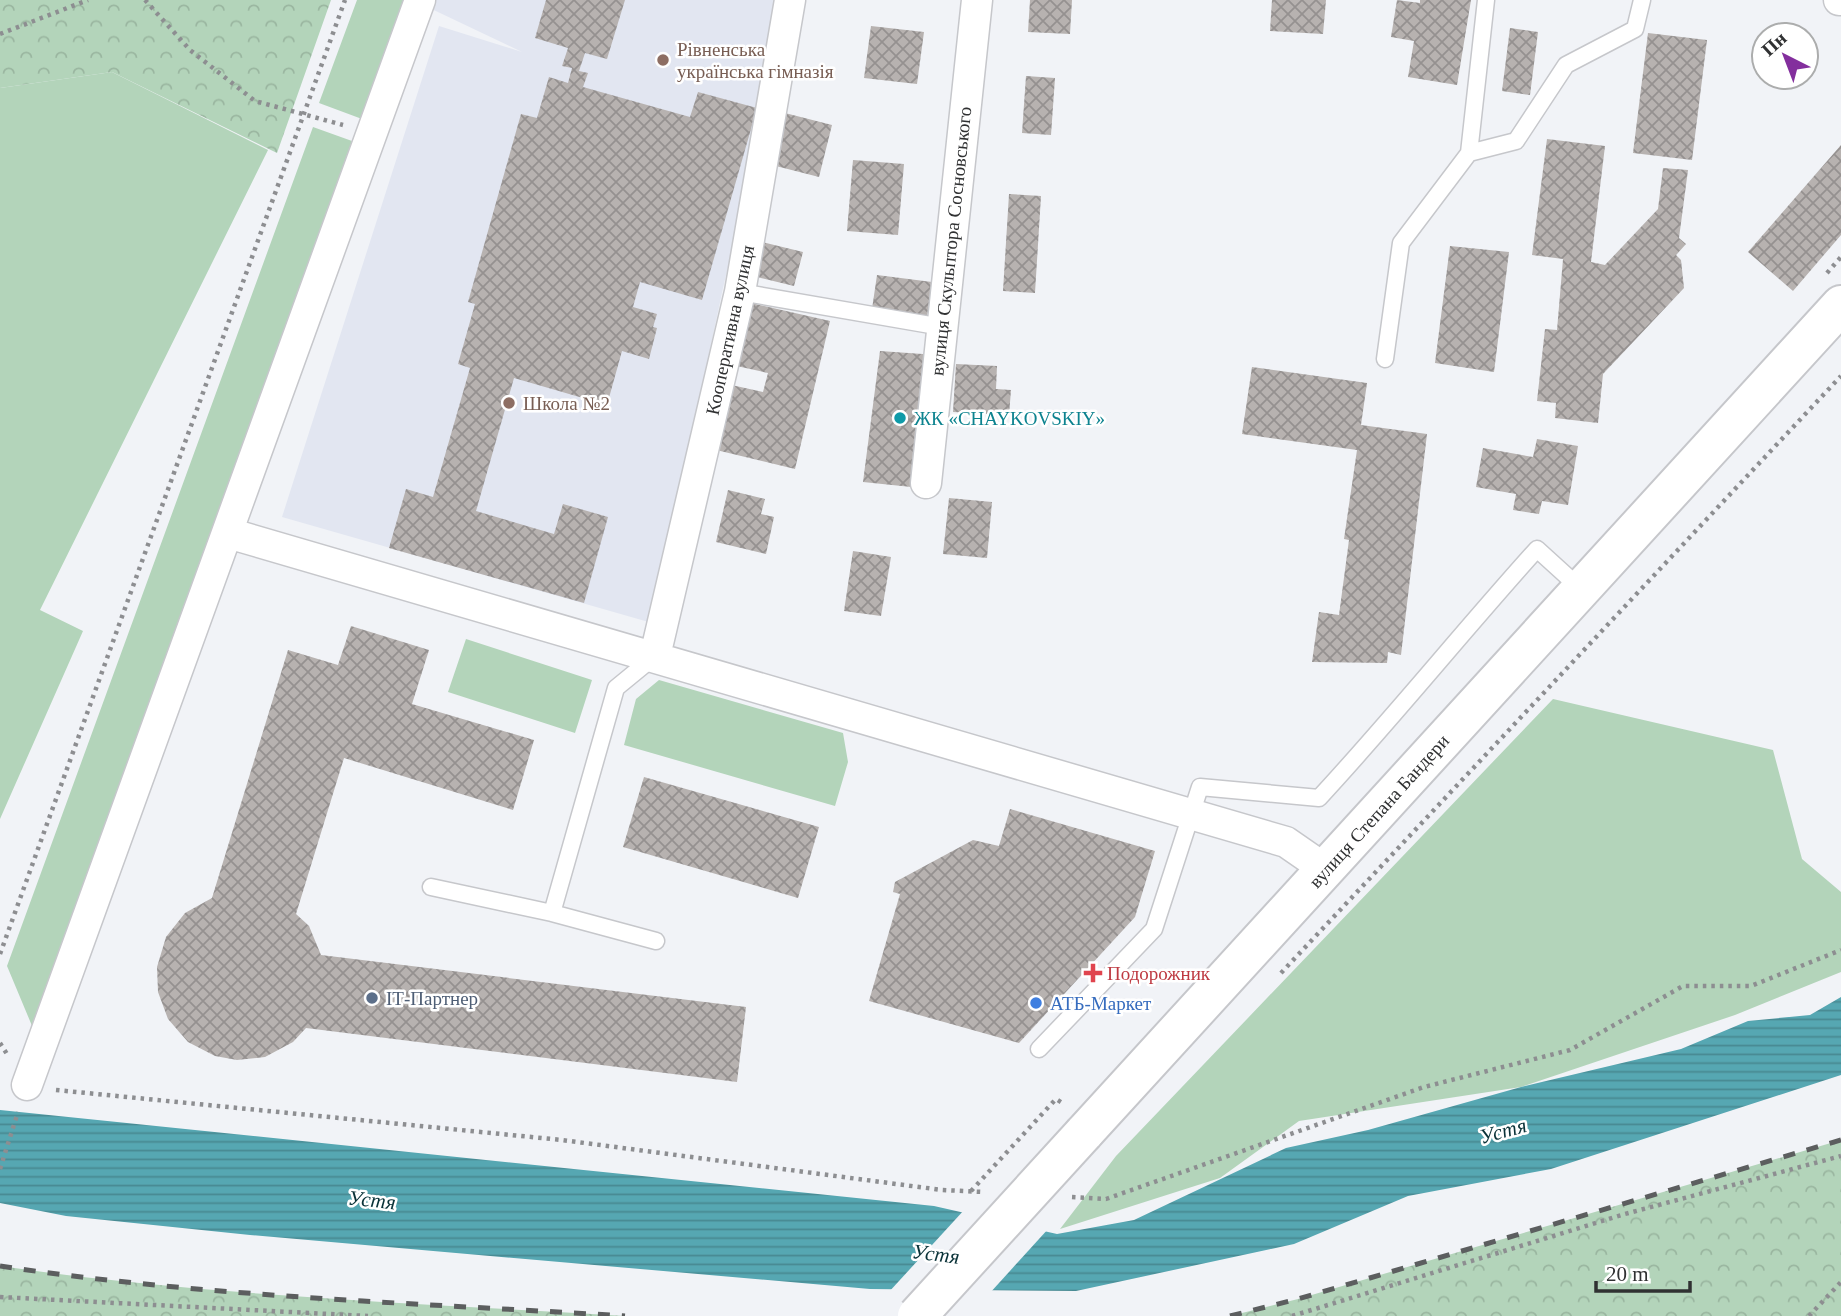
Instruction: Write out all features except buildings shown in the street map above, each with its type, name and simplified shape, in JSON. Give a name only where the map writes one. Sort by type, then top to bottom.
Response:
[{"type":"main road","name":"вулиця Степана Бандери","points":[[917,1316],[1841,305]]},
{"type":"street","points":[[27,1084],[420,0]]},
{"type":"street","name":"Кооперативна вулиця","points":[[655,656],[740,292],[790,0]]},
{"type":"street","name":"вулиця Скульптора Сосновського","points":[[926,483],[977,0]]},
{"type":"street","points":[[228,533],[1286,842],[1325,869]]},
{"type":"lane","points":[[1385,359],[1401,243],[1469,153],[1486,0]]},
{"type":"lane","points":[[1469,153],[1516,141],[1566,65],[1635,29],[1642,0]]},
{"type":"lane","points":[[740,292],[942,327]]},
{"type":"lane","points":[[1039,1049],[1154,929],[1200,787],[1319,798],[1379,733],[1444,653],[1536,549],[1581,589]]},
{"type":"lane","points":[[552,913],[617,688],[655,656]]},
{"type":"lane","points":[[431,887],[552,913],[656,941]]},
{"type":"path","points":[[0,34],[88,0]]},
{"type":"path","points":[[145,0],[190,50],[255,101],[372,134]]},
{"type":"path","points":[[0,954],[345,0]]},
{"type":"path","points":[[1279,976],[1841,376]]},
{"type":"path","points":[[1065,1197],[1106,1199],[1424,1087],[1570,1050],[1683,986],[1751,985],[1841,950]]},
{"type":"path","points":[[0,1169],[27,1084],[77,1094],[562,1140],[984,1192]]},
{"type":"path","points":[[970,1192],[1056,1099]]},
{"type":"path","points":[[1292,1316],[1625,1214],[1841,1156]]},
{"type":"path","points":[[1809,1316],[1841,1282]]},
{"type":"path","points":[[0,1297],[368,1316]]},
{"type":"shaded area","name":"Школа №2","points":[[420,0],[790,0],[723,288],[652,623],[282,517],[439,26],[522,52],[419,3]]},
{"type":"green space","points":[[0,0],[331,0],[277,153],[112,72],[0,88]]},
{"type":"green space","points":[[357,0],[405,0],[362,119],[319,103]]},
{"type":"green space","points":[[112,72],[268,150],[40,610],[83,631],[0,819],[0,88]]},
{"type":"green space","points":[[313,127],[352,141],[35,1033],[7,966]]},
{"type":"green space","points":[[466,639],[592,680],[575,733],[448,692]]},
{"type":"green space","points":[[659,680],[843,733],[848,762],[835,806],[624,745],[636,699]]},
{"type":"green space","points":[[1553,699],[1773,750],[1802,859],[1841,892],[1841,972],[1735,1015],[1521,1087],[1299,1121],[1220,1178],[1060,1229],[1116,1156]]},
{"type":"green space","points":[[1841,1140],[1841,1316],[1230,1316],[1298,1299]]},
{"type":"green space","points":[[0,1266],[233,1292],[625,1316],[0,1316]]},
{"type":"water","name":"Устя","points":[[1841,997],[1841,1075],[1551,1169],[1408,1196],[1294,1244],[1076,1291],[870,1289],[250,1235],[66,1216],[0,1203],[0,1110],[934,1206],[1057,1234],[1134,1220],[1286,1148],[1368,1130],[1521,1087],[1681,1049],[1748,1021],[1810,1015]]},
{"type":"pier","points":[[965,1209],[1049,1228],[989,1294],[888,1293]]},
{"type":"railway","points":[[1230,1316],[1298,1299],[1841,1140]]},
{"type":"railway","points":[[0,1266],[77,1277],[233,1292],[625,1316]]},
{"type":"place","name":"Рівненська українська гімназія","points":[[663,60]]},
{"type":"place","name":"Школа №2","points":[[509,403]]},
{"type":"place","name":"ЖК «CHAYKOVSKIY»","points":[[900,418]]},
{"type":"place","name":"Подорожник","points":[[1093,973]]},
{"type":"place","name":"ІТ-Партнер","points":[[372,998]]},
{"type":"place","name":"АТБ-Маркет","points":[[1036,1003]]}]
